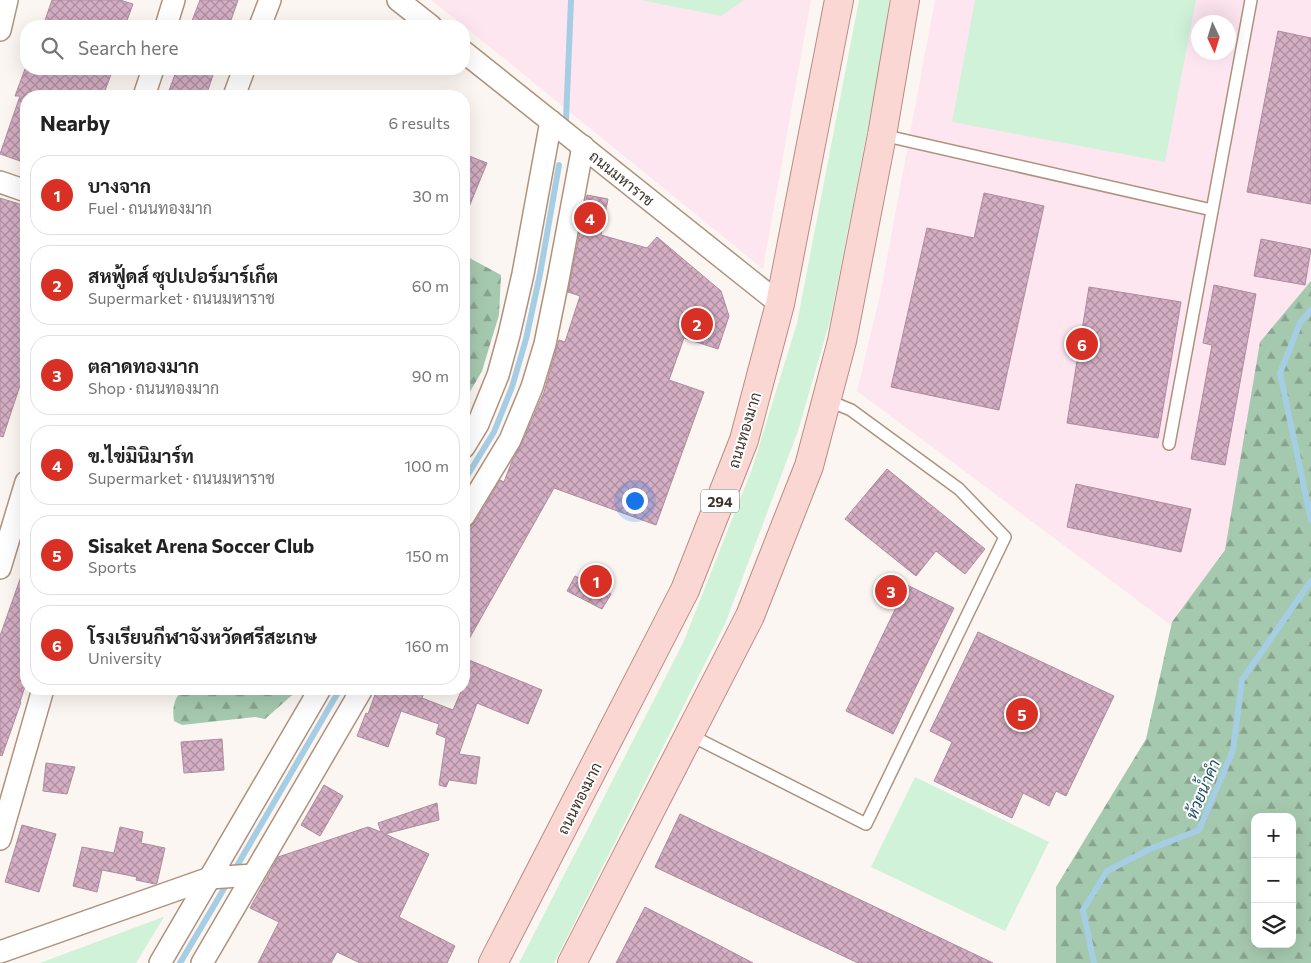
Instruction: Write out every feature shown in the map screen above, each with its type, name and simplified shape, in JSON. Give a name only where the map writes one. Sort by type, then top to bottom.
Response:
[{"type":"main road","name":"ถนนทองมาก","points":[[493,963],[685,590],[744,440],[780,304],[839,0]]},
{"type":"main road","points":[[572,963],[750,616],[809,466],[842,341],[882,135],[905,0]]},
{"type":"street","points":[[0,30],[7,0]]},
{"type":"street","points":[[168,20],[174,0]]},
{"type":"street","points":[[262,20],[270,0]]},
{"type":"street","points":[[398,0],[423,20]]},
{"type":"street","name":"ถนนมหาราช","points":[[470,57],[780,304]]},
{"type":"street","points":[[146,90],[150,75]]},
{"type":"street","points":[[236,90],[242,75]]},
{"type":"street","points":[[470,437],[478,424],[498,375],[509,335],[523,274],[551,121]]},
{"type":"street","points":[[470,506],[510,440],[532,387],[545,344],[583,146]]},
{"type":"street","points":[[0,182],[20,188]]},
{"type":"street","points":[[0,568],[20,502]]},
{"type":"street","points":[[0,838],[41,695]]},
{"type":"street","points":[[160,963],[317,695]]},
{"type":"street","points":[[202,963],[358,695]]},
{"type":"street","points":[[0,952],[210,878],[253,874]]},
{"type":"lane","points":[[1169,444],[1251,0]]},
{"type":"lane","points":[[882,135],[1212,210]]},
{"type":"lane","points":[[690,736],[866,824],[1005,536],[959,489],[852,410],[827,400]]},
{"type":"shaded area","points":[[431,0],[811,0],[763,269],[470,31],[470,20],[456,20]]},
{"type":"shaded area","points":[[935,0],[1311,0],[1311,308],[1239,676],[857,391],[880,295]]},
{"type":"green space","points":[[640,0],[744,0],[721,16]]},
{"type":"green space","points":[[859,0],[889,0],[884,45],[830,321],[798,431],[725,624],[554,963],[519,963],[683,643],[752,469],[797,323]]},
{"type":"green space","points":[[975,0],[1196,0],[1193,15],[1191,15],[1191,26],[1165,162],[952,122]]},
{"type":"green space","points":[[470,258],[501,275],[499,315],[482,371],[470,392]]},
{"type":"green space","points":[[1311,281],[1311,963],[1056,963],[1056,887],[1146,739],[1172,622],[1225,550],[1260,342]]},
{"type":"green space","points":[[179,695],[292,695],[265,719],[255,717],[182,725],[174,721],[173,712]]},
{"type":"green space","points":[[915,777],[1049,842],[1005,931],[871,867]]},
{"type":"green space","points":[[163,917],[136,963],[40,963]]},
{"type":"building","points":[[52,0],[120,0],[133,4],[127,20],[45,20]]},
{"type":"building","points":[[200,0],[238,0],[231,20],[192,20]]},
{"type":"building","points":[[1278,31],[1311,38],[1311,204],[1247,192]]},
{"type":"building","points":[[23,75],[111,75],[105,90],[20,90],[20,96],[15,96]]},
{"type":"building","points":[[175,75],[213,75],[208,90],[169,90]]},
{"type":"building","points":[[20,96],[20,161],[0,154]]},
{"type":"building","points":[[470,156],[487,163],[470,204]]},
{"type":"building","points":[[984,193],[1044,206],[999,410],[891,387],[927,228],[974,238]]},
{"type":"building","points":[[587,195],[608,199],[601,235],[647,248],[657,237],[721,291],[729,316],[718,349],[684,338],[669,380],[704,392],[656,525],[554,488],[470,637],[470,527],[475,522],[500,480],[504,482],[544,392],[559,340],[565,342],[580,296],[568,292]]},
{"type":"building","points":[[0,198],[20,204],[20,385],[3,437],[0,436]]},
{"type":"building","points":[[1261,239],[1311,249],[1305,285],[1254,276]]},
{"type":"building","points":[[1214,285],[1256,294],[1225,465],[1191,459],[1212,345],[1203,343]]},
{"type":"building","points":[[1089,287],[1181,302],[1158,438],[1067,423]]},
{"type":"building","points":[[887,469],[985,549],[965,574],[936,551],[916,576],[845,519]]},
{"type":"building","points":[[1076,484],[1191,509],[1181,552],[1067,527]]},
{"type":"building","points":[[575,576],[611,594],[602,609],[567,591]]},
{"type":"building","points":[[20,579],[20,695],[22,695],[2,756],[0,755],[0,636]]},
{"type":"building","points":[[907,585],[954,608],[893,734],[846,711]]},
{"type":"building","points":[[978,632],[1114,696],[1066,796],[1056,791],[1049,806],[1023,793],[1012,818],[934,781],[952,742],[930,731]]},
{"type":"building","points":[[470,660],[542,690],[528,724],[477,703],[459,754],[480,757],[476,784],[449,780],[446,787],[439,785],[446,738],[436,734],[439,724],[401,711],[388,747],[357,736],[375,695],[423,695],[422,698],[453,710],[459,695],[470,695]]},
{"type":"building","points":[[222,739],[224,770],[184,773],[181,742]]},
{"type":"building","points":[[46,763],[75,767],[67,794],[43,791]]},
{"type":"building","points":[[324,785],[343,796],[320,836],[301,825]]},
{"type":"building","points":[[437,803],[439,820],[385,834],[429,854],[399,917],[455,946],[447,963],[360,963],[337,952],[331,963],[258,963],[279,922],[250,908],[278,857],[368,827],[381,832],[378,823]]},
{"type":"building","points":[[680,814],[993,963],[858,963],[655,867]]},
{"type":"building","points":[[22,825],[56,834],[39,892],[5,882]]},
{"type":"building","points":[[120,827],[143,832],[141,843],[165,848],[157,883],[136,880],[137,877],[102,870],[97,892],[73,886],[82,847],[114,853]]},
{"type":"building","points":[[645,907],[713,942],[753,963],[616,963]]},
{"type":"waterway","points":[[566,120],[571,0]]},
{"type":"waterway","points":[[470,471],[494,432],[512,387],[526,339],[540,274],[559,165]]},
{"type":"waterway","name":"ห้วยน้ำคำ","points":[[1311,310],[1300,323],[1280,373],[1311,520]]},
{"type":"waterway","name":"ห้วยน้ำคำ","points":[[1094,963],[1083,910],[1107,871],[1150,849],[1199,830],[1233,750],[1242,680],[1311,581]]},
{"type":"waterway","points":[[234,871],[337,695]]},
{"type":"waterway","points":[[180,963],[228,882]]},
{"type":"place","name":"ข.ไข่มินิมาร์ท","points":[[590,218]]},
{"type":"place","name":"สหฟู้ดส์ ซุปเปอร์มาร์เก็ต","points":[[697,324]]},
{"type":"place","name":"โรงเรียนกีฬาจังหวัดศรีสะเกษ","points":[[1082,344]]},
{"type":"place","name":"บางจาก","points":[[596,581]]},
{"type":"place","name":"ตลาดทองมาก","points":[[891,591]]},
{"type":"place","name":"Sisaket Arena Soccer Club","points":[[1022,714]]}]
